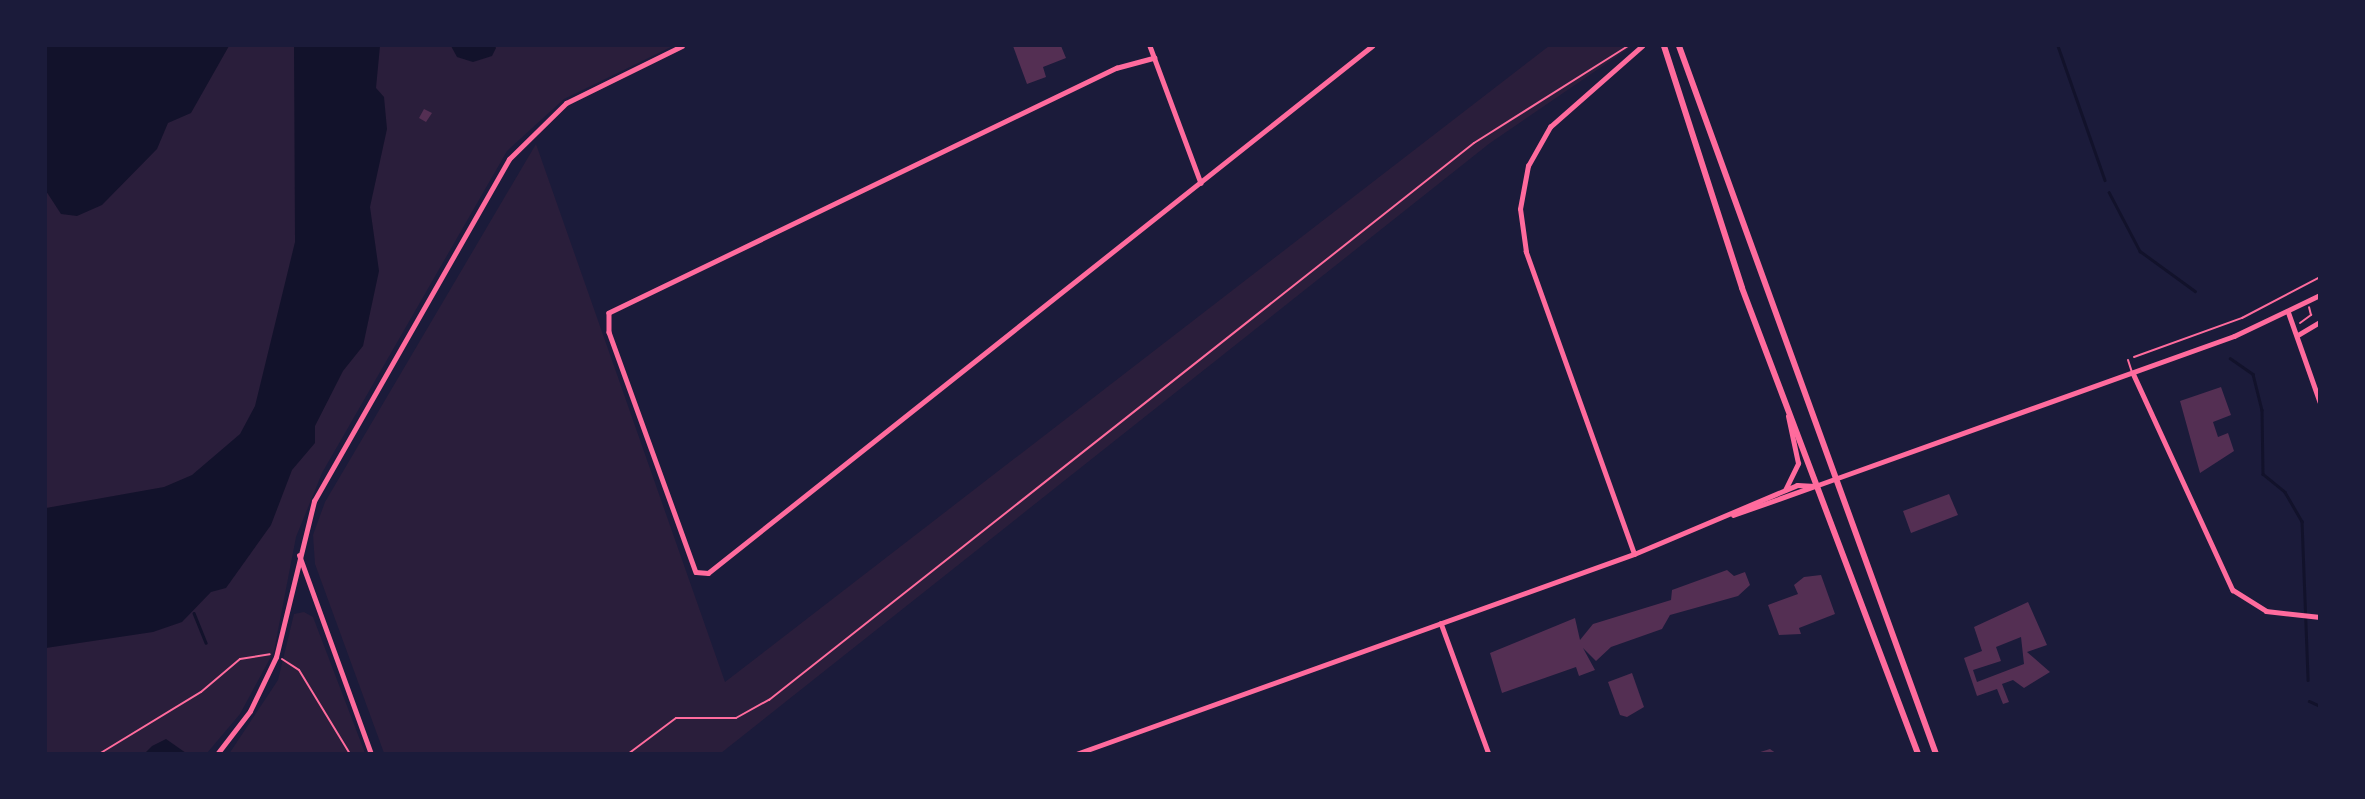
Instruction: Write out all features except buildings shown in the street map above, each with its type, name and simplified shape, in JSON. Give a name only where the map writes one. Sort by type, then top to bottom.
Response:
[{"type":"main road","points":[[1678,46],[1936,754]]},
{"type":"main road","points":[[1665,47],[1787,409],[1918,754]]},
{"type":"street","points":[[217,754],[250,711],[276,657],[298,552],[327,476],[509,159],[566,103],[682,46]]},
{"type":"street","points":[[1150,46],[1201,183]]},
{"type":"street","points":[[1155,58],[1117,68],[609,313],[609,332],[685,531],[692,567],[702,574],[713,569],[1372,46]]},
{"type":"street","points":[[1634,554],[1526,252],[1520,209],[1528,166],[1549,127],[1642,46]]},
{"type":"street","points":[[1726,516],[1757,512],[1815,486],[2133,373],[2288,311],[2319,295]]},
{"type":"street","points":[[2288,311],[2319,402]]},
{"type":"street","points":[[2298,335],[2319,323]]},
{"type":"street","points":[[2133,373],[2233,590],[2253,606],[2319,617]]},
{"type":"street","points":[[1785,490],[1798,463],[1787,409]]},
{"type":"street","points":[[1076,754],[1634,554],[1785,490],[1815,486]]},
{"type":"street","points":[[298,552],[371,754]]},
{"type":"street","points":[[1441,623],[1489,754]]},
{"type":"lane","points":[[2128,360],[2133,373]]},
{"type":"path","points":[[628,754],[676,718],[736,718],[769,700],[1474,143],[1628,46]]},
{"type":"path","points":[[2134,357],[2242,318],[2319,277]]},
{"type":"path","points":[[2299,288],[2302,294]]},
{"type":"path","points":[[2300,324],[2309,308]]},
{"type":"path","points":[[99,754],[201,692],[240,659],[253,652],[276,657],[299,670],[350,754]]},
{"type":"shaded area","points":[[46,46],[673,46],[564,99],[507,151],[322,473],[296,537],[274,651],[240,714],[207,753],[46,753]]},
{"type":"shaded area","points":[[46,46],[229,46],[191,113],[168,123],[157,149],[102,205],[77,216],[61,214],[46,191]]},
{"type":"shaded area","points":[[294,46],[380,46],[376,88],[384,97],[387,129],[370,207],[379,271],[363,346],[343,371],[315,426],[315,443],[292,470],[271,525],[226,588],[211,592],[182,622],[153,632],[46,648],[46,508],[164,487],[192,475],[240,434],[255,406],[295,242]]},
{"type":"shaded area","points":[[451,46],[496,48],[492,56],[473,62],[457,57]]},
{"type":"shaded area","points":[[1549,46],[1632,46],[1490,143],[721,753],[384,753],[315,564],[313,535],[325,502],[536,144],[725,682]]},
{"type":"shaded area","points":[[304,612],[313,617],[365,753],[229,754],[278,680],[294,614]]},
{"type":"shaded area","points":[[166,739],[186,753],[145,753],[152,746]]},
{"type":"waterway","points":[[2058,46],[2105,180]]},
{"type":"waterway","points":[[2109,192],[2140,251],[2195,291]]},
{"type":"waterway","points":[[2230,358],[2253,374],[2262,410],[2263,474],[2285,492],[2302,521],[2308,680]]},
{"type":"waterway","points":[[194,613],[206,643]]},
{"type":"waterway","points":[[2309,701],[2320,706]]}]
